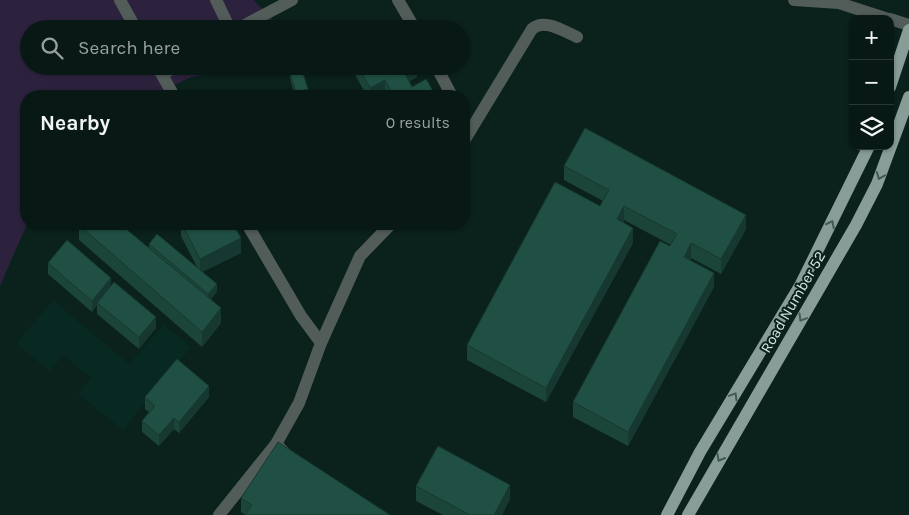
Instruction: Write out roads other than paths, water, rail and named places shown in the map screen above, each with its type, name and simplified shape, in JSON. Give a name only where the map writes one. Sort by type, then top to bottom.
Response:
[{"type":"main road","points":[[894,74],[909,30]]},
{"type":"main road","name":"Road Number 52","points":[[688,515],[856,225],[877,184],[909,97]]},
{"type":"main road","name":"Road Number 52","points":[[667,515],[700,452],[801,284],[867,150]]},
{"type":"street","points":[[120,0],[131,20]]},
{"type":"street","points":[[216,0],[226,20]]},
{"type":"street","points":[[254,20],[292,0]]},
{"type":"street","points":[[398,0],[409,20]]},
{"type":"street","points":[[794,0],[839,3],[876,15]]},
{"type":"street","points":[[894,20],[909,25]]},
{"type":"street","points":[[470,131],[532,29],[537,24],[545,24],[576,37]]},
{"type":"street","points":[[161,75],[170,90]]},
{"type":"street","points":[[441,75],[449,90]]},
{"type":"street","points":[[251,230],[301,316],[321,343]]},
{"type":"street","points":[[220,515],[276,444],[300,403],[321,343],[360,256],[384,230]]},
{"type":"street","points":[[276,444],[301,466]]}]
